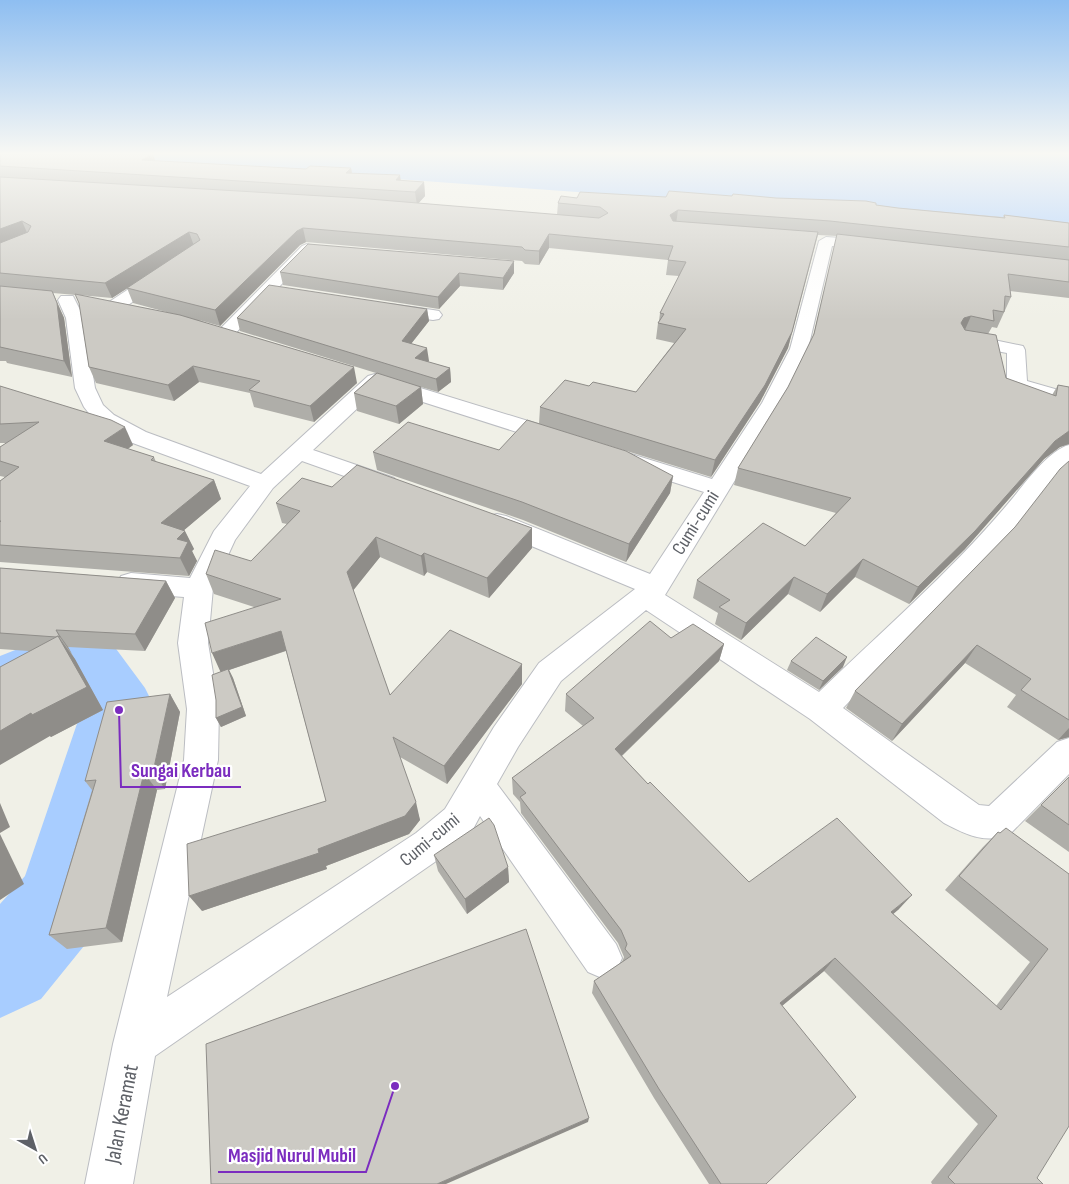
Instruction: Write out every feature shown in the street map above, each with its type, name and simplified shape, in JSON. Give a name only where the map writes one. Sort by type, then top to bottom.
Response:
[{"type":"street","name":"Cumi-cumi","points":[[135,1044],[429,845],[458,821],[506,737],[550,672],[651,592],[772,403],[799,349],[817,240],[885,247]]},
{"type":"street","points":[[206,329],[232,337],[305,250],[325,249]]},
{"type":"street","points":[[101,304],[179,263]]},
{"type":"street","points":[[270,290],[287,292]]},
{"type":"street","points":[[142,312],[101,304],[57,299],[75,318],[85,388],[94,407],[106,420],[138,437],[265,483]]},
{"type":"street","points":[[377,307],[433,315]]},
{"type":"street","points":[[965,340],[1013,348],[1016,350],[1017,385],[1069,399]]},
{"type":"street","points":[[135,1044],[201,760],[203,709],[193,643],[199,588],[223,537],[265,483],[298,452],[366,377],[575,443]]},
{"type":"street","points":[[298,452],[410,491]]},
{"type":"street","points":[[821,710],[994,538],[1040,480],[1069,452]]},
{"type":"street","points":[[613,455],[717,488]]},
{"type":"street","points":[[476,514],[651,592],[821,710],[956,811],[975,820],[996,823],[1025,844]]},
{"type":"street","points":[[110,581],[199,588]]},
{"type":"street","points":[[996,823],[1069,752]]},
{"type":"street","points":[[479,786],[602,958]]},
{"type":"street","name":"Jalan Keramat","points":[[109,1184],[135,1044]]},
{"type":"water","points":[[817,209],[1069,209],[1069,221],[1065,235],[924,217]]},
{"type":"building","points":[[0,209],[493,209],[599,218],[608,213],[603,209],[911,209],[1005,218],[1004,215],[1069,223],[1069,247],[830,221],[678,210],[670,215],[673,221],[818,232],[792,332],[765,385],[715,460],[540,407],[565,380],[589,386],[593,382],[636,392],[686,329],[658,323],[664,314],[660,313],[686,262],[668,260],[673,246],[549,234],[539,251],[525,250],[522,247],[303,228],[297,231],[215,310],[127,288],[200,240],[197,234],[189,232],[105,283],[0,273],[0,243],[28,232],[31,226],[22,221],[0,229]]},
{"type":"building","points":[[837,234],[1069,260],[1069,282],[1008,274],[1011,297],[1005,296],[1004,312],[993,310],[994,321],[971,316],[964,318],[961,323],[965,330],[996,335],[1006,378],[1056,396],[1058,385],[1069,387],[1069,431],[1055,441],[975,531],[918,587],[863,559],[827,594],[794,577],[746,623],[719,607],[730,600],[697,580],[763,523],[805,546],[851,498],[738,468],[788,387],[814,334]]},
{"type":"building","points":[[308,244],[514,261],[503,278],[459,273],[438,297],[280,272]]},
{"type":"building","points":[[269,285],[427,309],[402,341],[427,348],[415,358],[450,368],[436,379],[237,318]]},
{"type":"building","points":[[0,286],[52,291],[57,303],[64,361],[0,347]]},
{"type":"building","points":[[75,294],[180,315],[354,367],[310,406],[249,390],[260,381],[193,366],[168,385],[89,367],[79,303]]},
{"type":"building","points":[[377,373],[421,387],[396,406],[354,393]]},
{"type":"building","points":[[0,386],[111,420],[125,427],[104,441],[154,457],[151,460],[214,480],[161,523],[185,531],[177,539],[188,542],[180,558],[0,545],[0,481],[19,467],[0,461],[0,447],[39,422],[0,424]]},
{"type":"building","points":[[527,420],[626,451],[673,476],[629,544],[522,502],[373,452],[408,422],[499,450]]},
{"type":"building","points":[[1069,461],[1069,720],[1021,690],[1031,679],[977,645],[902,724],[855,691],[1015,527],[1060,469]]},
{"type":"building","points":[[357,465],[532,528],[487,578],[424,553],[421,556],[376,537],[347,572],[390,695],[450,630],[522,664],[444,766],[393,737],[416,802],[405,816],[318,849],[319,853],[189,896],[187,844],[326,801],[281,631],[212,653],[205,623],[281,599],[206,574],[215,550],[251,561],[300,511],[276,503],[302,478],[332,487]]},
{"type":"building","points":[[0,568],[166,581],[135,634],[56,630],[60,637],[56,637],[0,633]]},
{"type":"building","points":[[650,621],[671,638],[693,624],[724,644],[615,749],[648,784],[650,782],[749,882],[837,818],[912,895],[891,912],[1001,1010],[1048,949],[959,876],[998,832],[1000,833],[1006,828],[1069,874],[1069,1126],[1037,1178],[1043,1184],[955,1184],[948,1177],[997,1116],[835,958],[780,1003],[856,1097],[766,1184],[721,1184],[659,1089],[594,981],[631,956],[625,949],[627,944],[621,930],[520,797],[526,793],[512,778],[594,718],[566,694]]},
{"type":"building","points":[[58,636],[87,687],[32,715],[31,713],[0,731],[0,667]]},
{"type":"building","points":[[816,637],[847,657],[823,681],[791,661]]},
{"type":"building","points":[[228,669],[242,707],[216,718],[216,700],[212,675]]},
{"type":"building","points":[[170,694],[153,772],[144,773],[106,928],[49,935],[96,780],[85,781],[107,702]]},
{"type":"building","points":[[1069,777],[1069,825],[1041,805]]},
{"type":"building","points":[[489,818],[494,825],[508,867],[465,899],[434,855]]},
{"type":"building","points":[[526,929],[589,1118],[437,1184],[211,1184],[206,1044]]},
{"type":"waterway","points":[[0,688],[38,669],[84,657],[119,710],[60,904],[8,966],[0,970]]},
{"type":"place","name":"Sungai Kerbau","points":[[119,710]]},
{"type":"place","name":"Masjid Nurul Mubil","points":[[395,1086]]}]
